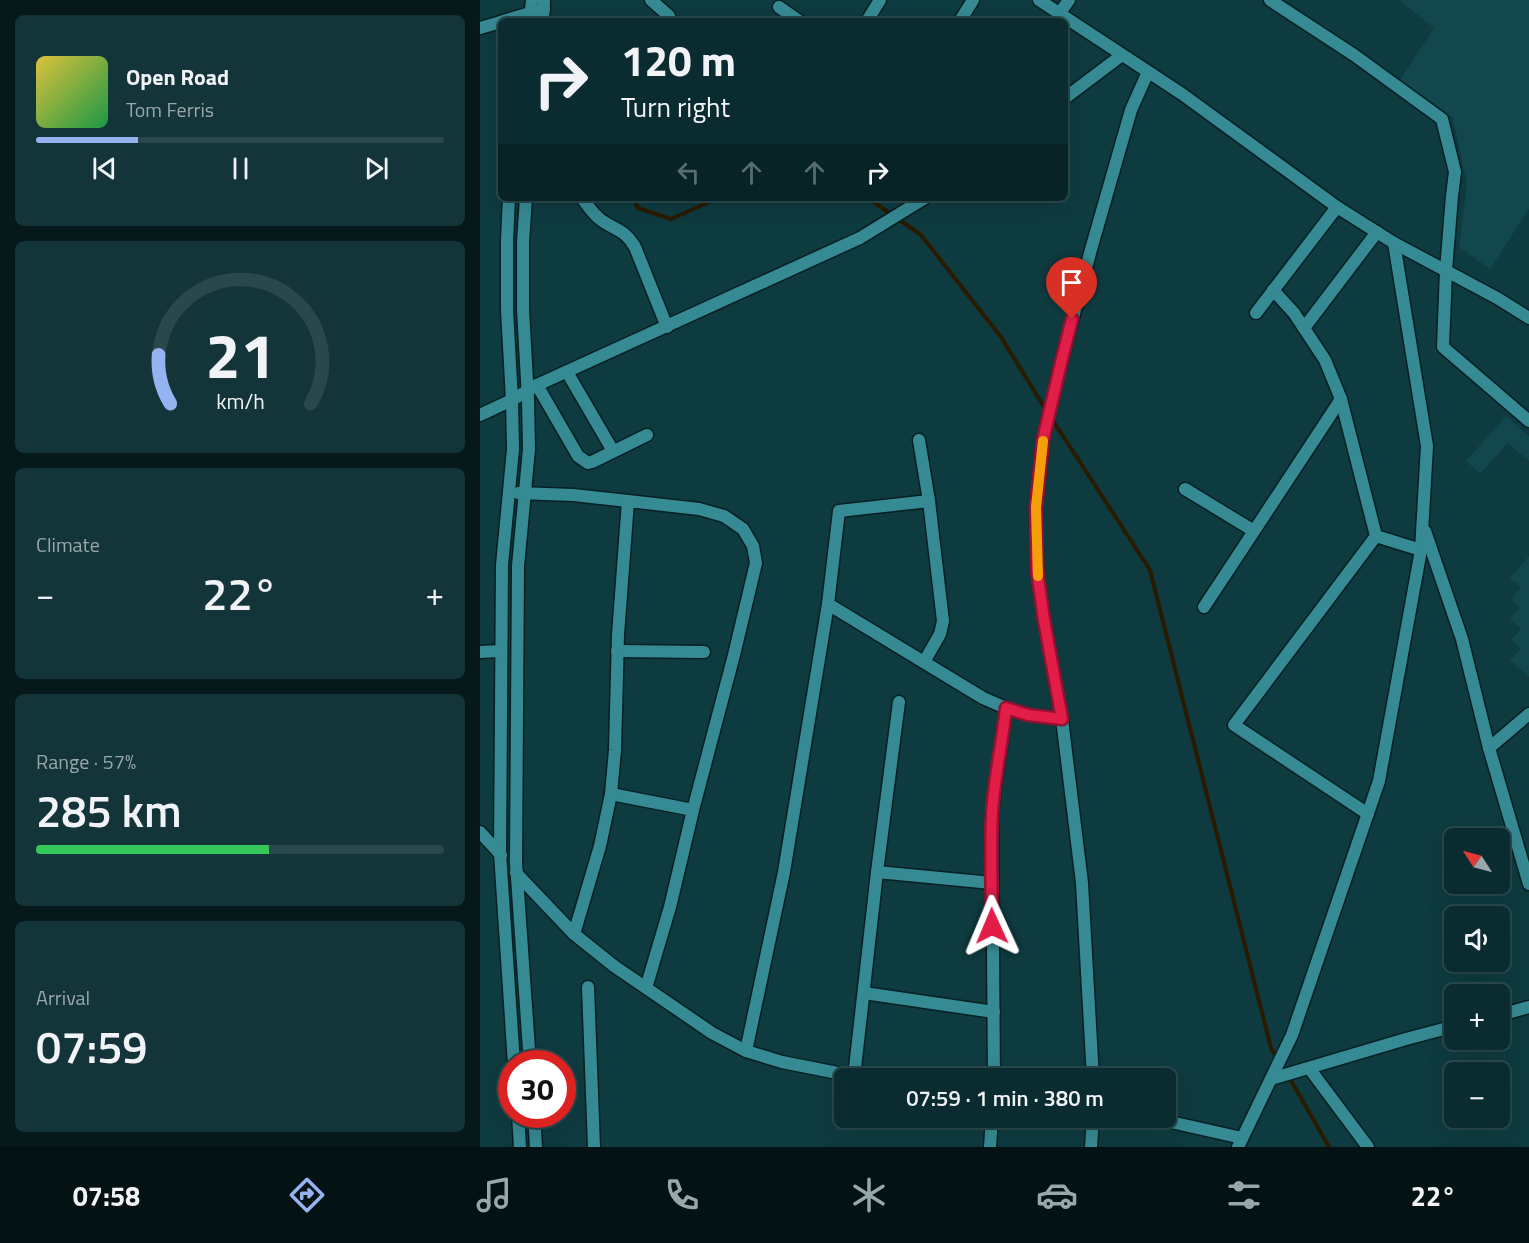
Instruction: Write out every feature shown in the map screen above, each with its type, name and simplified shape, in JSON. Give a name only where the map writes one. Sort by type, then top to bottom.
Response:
[{"type":"street","points":[[651,0],[669,16]]},
{"type":"street","points":[[869,18],[880,0]]},
{"type":"street","points":[[962,18],[973,0]]},
{"type":"street","points":[[1039,0],[1065,18]]},
{"type":"street","points":[[1059,14],[1069,0]]},
{"type":"street","points":[[1270,0],[1354,55],[1442,118],[1455,172],[1446,270],[1443,347],[1529,421]]},
{"type":"street","points":[[779,7],[795,18]]},
{"type":"street","points":[[512,18],[537,11]]},
{"type":"street","points":[[1068,20],[1182,94],[1336,207],[1394,243],[1497,298],[1529,318]]},
{"type":"street","points":[[480,28],[498,22]]},
{"type":"street","points":[[1068,96],[1122,55]]},
{"type":"street","points":[[1092,1068],[1082,883],[1062,719],[1037,570],[1036,507],[1043,440],[1061,363],[1131,110],[1148,72]]},
{"type":"street","points":[[509,201],[507,310],[513,449],[502,565],[500,853],[513,1050]]},
{"type":"street","points":[[526,201],[523,309],[532,388],[519,566],[517,875],[529,1050]]},
{"type":"street","points":[[584,201],[592,213],[602,221],[622,230],[629,237],[667,327]]},
{"type":"street","points":[[480,415],[532,388],[860,238],[920,201]]},
{"type":"street","points":[[1256,313],[1336,207]]},
{"type":"street","points":[[1304,328],[1377,232]]},
{"type":"street","points":[[1176,1125],[1240,1143],[1292,1035],[1379,781],[1421,550],[1427,446],[1394,243]]},
{"type":"street","points":[[1273,290],[1294,313],[1325,360],[1341,399],[1376,536]]},
{"type":"street","points":[[567,372],[613,451]]},
{"type":"street","points":[[532,388],[583,461],[588,463],[647,435]]},
{"type":"street","points":[[1204,607],[1341,399]]},
{"type":"street","points":[[919,440],[929,501],[943,621],[940,634],[924,662]]},
{"type":"street","points":[[1185,489],[1254,531]]},
{"type":"street","points":[[508,494],[525,492],[573,495],[699,509],[724,516],[743,529],[753,546],[756,563],[734,654],[670,907],[646,988]]},
{"type":"street","points":[[574,934],[600,846],[610,795],[615,750],[617,651],[628,501]]},
{"type":"street","points":[[746,1051],[784,872],[828,604],[839,511],[929,501]]},
{"type":"street","points":[[1423,524],[1462,639],[1489,748],[1529,884]]},
{"type":"street","points":[[1376,536],[1421,550]]},
{"type":"street","points":[[1368,814],[1234,725],[1376,536]]},
{"type":"street","points":[[828,604],[982,698],[1028,715],[1062,719]]},
{"type":"street","points":[[480,651],[501,651]]},
{"type":"street","points":[[617,651],[704,652]]},
{"type":"street","points":[[860,1068],[864,993],[877,872],[899,702]]},
{"type":"street","points":[[994,1068],[992,816],[1006,708]]},
{"type":"street","points":[[1489,748],[1529,714]]},
{"type":"street","points":[[501,732],[517,732]]},
{"type":"street","points":[[610,795],[693,810]]},
{"type":"street","points":[[480,832],[517,875],[574,934],[614,966],[712,1033],[746,1051],[782,1062],[834,1073]]},
{"type":"street","points":[[877,872],[992,883]]},
{"type":"street","points":[[588,987],[594,1147]]},
{"type":"street","points":[[864,993],[994,1012]]},
{"type":"street","points":[[1510,1012],[1529,1007]]},
{"type":"street","points":[[1271,1078],[1444,1029]]},
{"type":"street","points":[[1309,1068],[1368,1147]]},
{"type":"street","points":[[519,1128],[520,1147]]},
{"type":"street","points":[[535,1128],[536,1147]]},
{"type":"street","points":[[990,1147],[991,1128]]},
{"type":"street","points":[[1091,1147],[1093,1128]]},
{"type":"shaded area","points":[[1399,0],[1529,0],[1529,209],[1490,269],[1459,247],[1467,185],[1453,118],[1400,80],[1434,28]]},
{"type":"shaded area","points":[[1506,416],[1529,436],[1529,461],[1508,443],[1480,474],[1466,461]]},
{"type":"shaded area","points":[[1529,556],[1529,677],[1510,660],[1521,649],[1511,640],[1521,629],[1510,619],[1520,608],[1511,599],[1521,587],[1510,578]]},
{"type":"waterway","points":[[634,201],[638,208],[671,219],[711,201]]},
{"type":"waterway","points":[[872,201],[921,235],[1001,337],[1046,410]]},
{"type":"waterway","points":[[1052,419],[1150,570],[1271,1048],[1277,1058]]},
{"type":"waterway","points":[[1289,1077],[1329,1147]]},
{"type":"slow traffic","points":[[1038,576],[1036,507],[1043,441]]},
{"type":"route","points":[[992,926],[992,816],[1006,708],[1028,715],[1062,719],[1037,570],[1036,507],[1043,440],[1072,319]]}]
